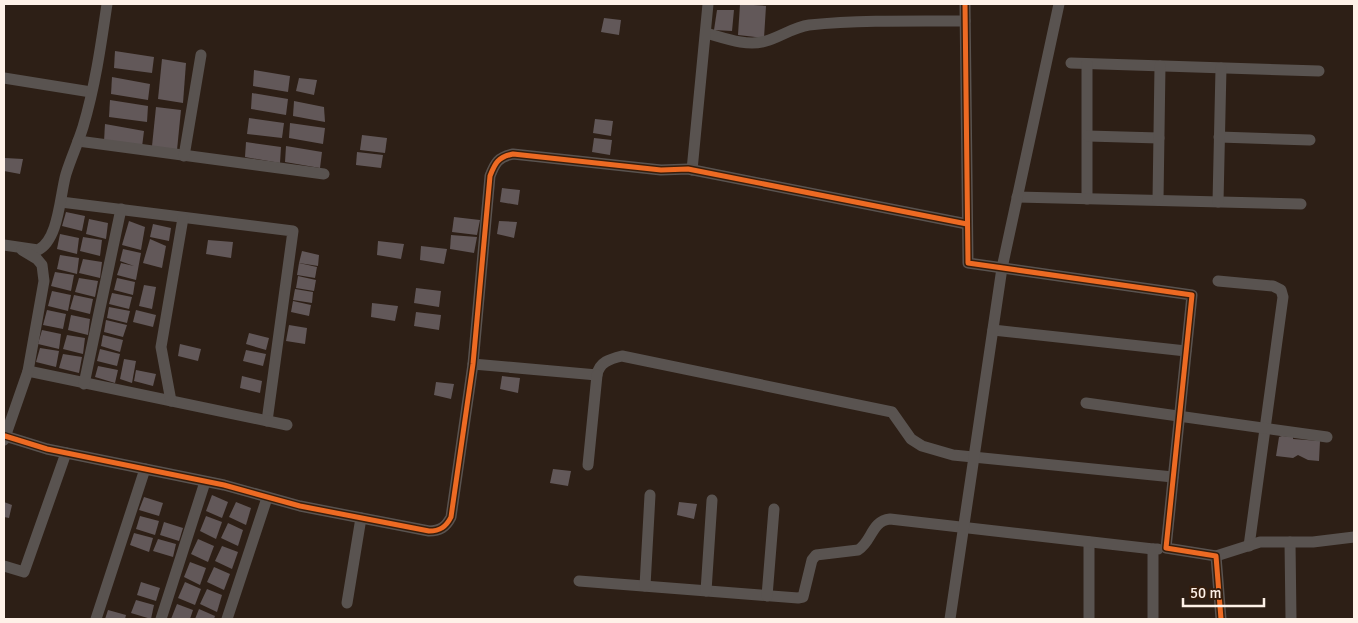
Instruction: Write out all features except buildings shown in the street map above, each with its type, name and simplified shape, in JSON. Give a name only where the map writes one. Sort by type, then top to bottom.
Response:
[{"type":"street","points":[[4,245],[38,250],[48,242],[61,202],[65,175],[78,141],[91,92],[108,4]]},
{"type":"street","points":[[692,170],[708,4]]},
{"type":"street","points":[[965,4],[968,263],[1192,295],[1166,548]]},
{"type":"street","points":[[950,619],[1002,268],[1059,4]]},
{"type":"street","points":[[706,33],[734,41],[765,42],[806,25],[965,21]]},
{"type":"street","points":[[184,156],[201,55]]},
{"type":"street","points":[[1071,63],[1318,71]]},
{"type":"street","points":[[1087,64],[1088,199]]},
{"type":"street","points":[[1158,200],[1160,66]]},
{"type":"street","points":[[1218,202],[1221,68]]},
{"type":"street","points":[[4,78],[91,92]]},
{"type":"street","points":[[1088,136],[1159,138]]},
{"type":"street","points":[[1219,137],[1310,140]]},
{"type":"street","points":[[78,141],[324,174]]},
{"type":"street","points":[[16,247],[37,259],[44,274],[28,371],[4,438],[205,482],[267,498],[361,518],[437,531],[451,517],[473,364],[490,176],[495,162],[503,156],[513,154],[661,170],[692,170],[967,224]]},
{"type":"street","points":[[1017,197],[1301,204]]},
{"type":"street","points":[[61,202],[182,218],[259,225],[293,231],[267,421]]},
{"type":"street","points":[[84,384],[121,209]]},
{"type":"street","points":[[171,401],[161,347],[182,218]]},
{"type":"street","points":[[1218,281],[1273,286],[1281,290],[1283,297],[1249,546]]},
{"type":"street","points":[[993,330],[1186,351]]},
{"type":"street","points":[[588,465],[598,369],[603,363],[622,356],[892,412],[911,439],[922,446],[974,458],[1173,477]]},
{"type":"street","points":[[473,364],[597,375]]},
{"type":"street","points":[[28,371],[287,425]]},
{"type":"street","points":[[1086,403],[1327,437]]},
{"type":"street","points":[[4,566],[24,572],[66,453]]},
{"type":"street","points":[[96,619],[145,469]]},
{"type":"street","points":[[161,619],[205,482]]},
{"type":"street","points":[[645,586],[650,494]]},
{"type":"street","points":[[227,619],[267,498]]},
{"type":"street","points":[[706,591],[712,500]]},
{"type":"street","points":[[767,596],[774,509]]},
{"type":"street","points":[[347,603],[361,518]]},
{"type":"street","points":[[579,581],[767,596],[803,597],[812,560],[816,555],[863,547],[877,524],[883,520],[963,527],[1152,549],[1166,548],[1216,556],[1260,542],[1290,542],[1354,537]]},
{"type":"street","points":[[1089,542],[1089,619]]},
{"type":"street","points":[[1290,542],[1292,619]]},
{"type":"street","points":[[1152,549],[1153,619]]},
{"type":"street","points":[[1216,556],[1221,619]]},
{"type":"cycle path","points":[[965,4],[968,263],[1192,295],[1166,548],[1216,556],[1221,619]]},
{"type":"cycle path","points":[[5,436],[47,449],[224,485],[300,506],[429,531],[436,530],[445,526],[451,517],[473,364],[490,176],[500,159],[513,154],[661,170],[688,169],[967,224]]}]
